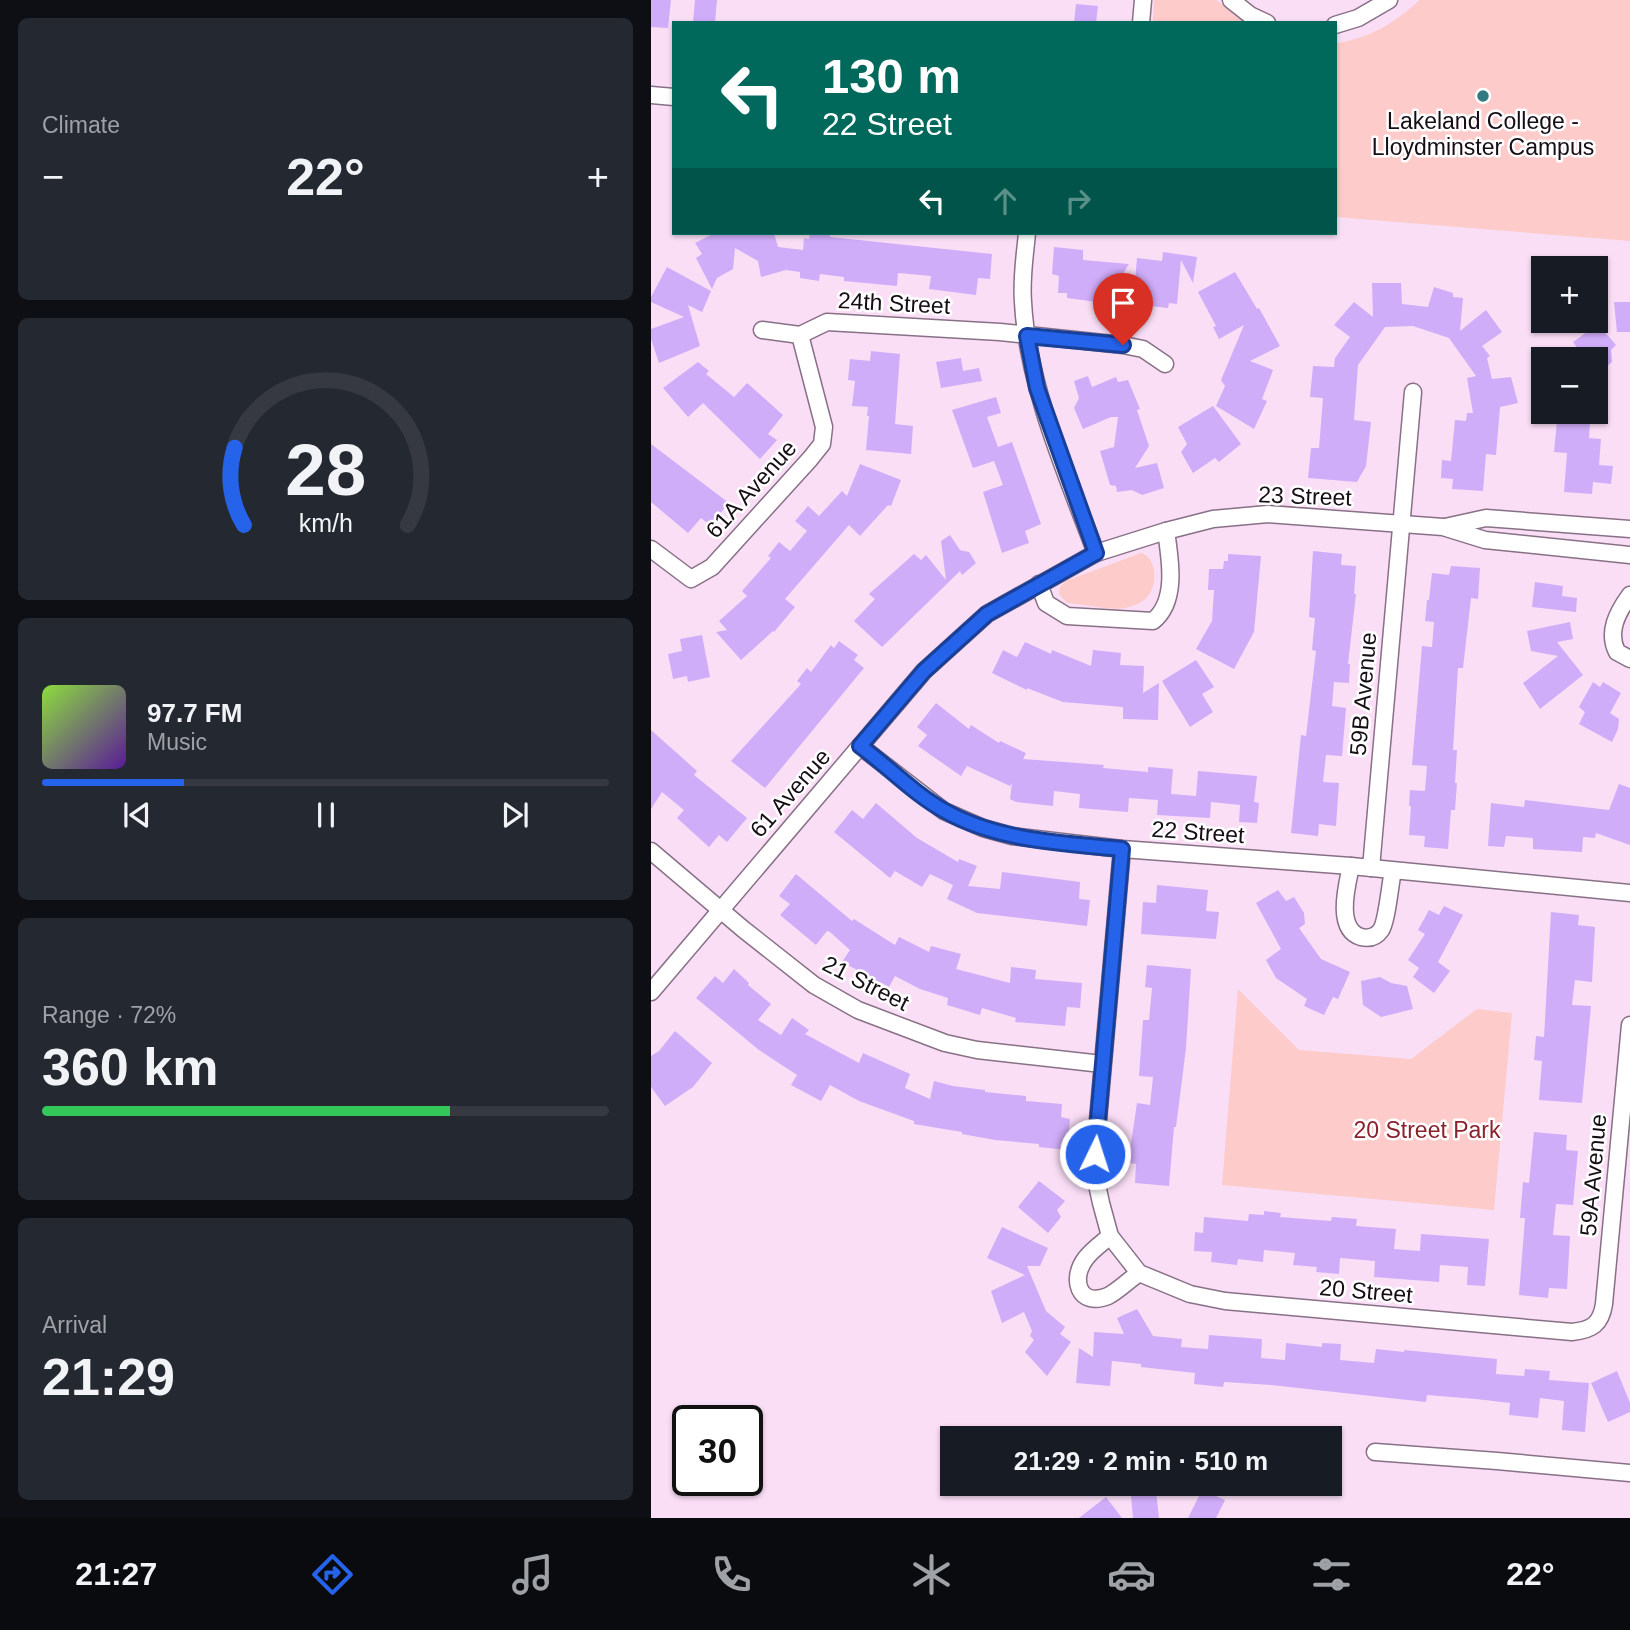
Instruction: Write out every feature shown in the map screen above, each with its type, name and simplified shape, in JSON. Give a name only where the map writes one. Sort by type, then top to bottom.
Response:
[{"type":"street","points":[[1141,21],[1143,0]]},
{"type":"street","points":[[1231,0],[1263,21]]},
{"type":"street","points":[[1337,24],[1358,18],[1389,0]]},
{"type":"street","points":[[651,95],[672,97]]},
{"type":"street","points":[[1027,235],[1023,299],[1037,388],[1096,553]]},
{"type":"street","name":"24th Street","points":[[800,335],[827,321],[1000,332],[1123,345],[1143,349],[1164,364]]},
{"type":"street","points":[[762,330],[800,335]]},
{"type":"street","name":"61A Avenue","points":[[651,549],[691,579],[712,567],[822,444],[824,427],[800,335]]},
{"type":"street","name":"59B Avenue","points":[[1371,869],[1413,392]]},
{"type":"street","name":"23 Street","points":[[1039,584],[1096,553],[1166,531],[1213,519],[1268,514],[1443,527],[1485,540],[1630,555]]},
{"type":"street","name":"23 Street","points":[[1443,527],[1486,518],[1630,529]]},
{"type":"street","points":[[1039,584],[1046,603],[1067,616],[1153,621],[1161,614],[1167,602],[1171,564],[1166,531]]},
{"type":"street","name":"61 Avenue","points":[[651,992],[924,671],[987,614],[1039,584]]},
{"type":"street","points":[[1630,595],[1612,627],[1617,652],[1630,659]]},
{"type":"street","name":"22 Street","points":[[860,746],[944,811],[983,828],[1012,836],[1122,849],[1351,866],[1630,893]]},
{"type":"street","points":[[1122,849],[1102,1065],[1096,1180],[1110,1236],[1085,1259],[1079,1272],[1077,1287],[1083,1296],[1092,1299],[1108,1296],[1139,1273]]},
{"type":"street","name":"21 Street","points":[[651,851],[752,936],[836,999],[887,1022],[945,1042],[978,1050],[1102,1065]]},
{"type":"street","points":[[1351,866],[1345,893],[1346,918],[1355,934],[1364,938],[1372,937],[1380,931],[1393,871]]},
{"type":"street","name":"59A Avenue","points":[[1594,1326],[1602,1318],[1604,1304],[1630,1025]]},
{"type":"street","name":"20 Street","points":[[1110,1236],[1139,1273],[1190,1294],[1225,1301],[1573,1332],[1585,1331],[1594,1326]]},
{"type":"street","points":[[1375,1452],[1630,1473]]},
{"type":"green space","points":[[1154,0],[1216,0],[1245,21],[1153,21]]},
{"type":"green space","name":"Lakeland College - Lloydminster Campus","points":[[1420,0],[1630,0],[1630,241],[1337,217],[1337,43],[1361,37],[1400,16]]},
{"type":"green space","points":[[1141,553],[1150,560],[1154,578],[1151,591],[1139,603],[1129,607],[1106,608],[1067,603],[1059,594],[1060,587],[1066,581]]},
{"type":"green space","name":"20 Street Park","points":[[1238,989],[1299,1050],[1411,1059],[1477,1009],[1512,1013],[1494,1210],[1222,1185]]},
{"type":"building","points":[[651,0],[671,0],[668,28],[651,27]]},
{"type":"building","points":[[695,0],[717,0],[715,21],[693,21]]},
{"type":"building","points":[[1076,4],[1098,6],[1096,21],[1074,21]]},
{"type":"building","points":[[711,235],[775,235],[778,247],[803,250],[804,238],[809,239],[810,235],[830,235],[992,254],[990,279],[978,278],[976,295],[929,289],[931,276],[898,273],[897,286],[844,281],[844,277],[820,274],[819,281],[800,278],[800,272],[786,270],[761,277],[758,261],[735,248],[733,269],[717,278],[712,289],[696,258],[702,254],[695,243]]},
{"type":"building","points":[[1054,247],[1083,250],[1083,260],[1129,264],[1111,293],[1105,293],[1104,303],[1067,298],[1067,293],[1058,293],[1059,276],[1052,274]]},
{"type":"building","points":[[1163,252],[1197,257],[1193,283],[1181,260],[1177,304],[1169,303],[1168,308],[1133,304],[1137,258],[1162,261]]},
{"type":"building","points":[[667,267],[711,291],[702,312],[688,305],[700,346],[659,363],[651,339],[651,329],[684,317],[651,302]]},
{"type":"building","points":[[1235,272],[1280,346],[1250,361],[1273,370],[1262,399],[1267,401],[1254,429],[1216,406],[1225,386],[1221,380],[1244,325],[1219,339],[1213,327],[1216,326],[1198,292]]},
{"type":"building","points":[[1372,283],[1401,283],[1402,304],[1428,307],[1434,287],[1453,293],[1453,297],[1463,298],[1460,331],[1486,310],[1502,332],[1482,346],[1490,356],[1487,358],[1492,379],[1511,377],[1518,403],[1500,407],[1496,455],[1486,454],[1483,491],[1452,489],[1453,479],[1441,478],[1442,460],[1451,461],[1455,420],[1466,421],[1467,413],[1473,413],[1467,378],[1476,376],[1449,338],[1413,326],[1385,327],[1358,365],[1354,420],[1371,422],[1366,466],[1357,482],[1308,478],[1311,448],[1319,448],[1323,398],[1310,397],[1313,366],[1334,367],[1335,358],[1350,337],[1334,325],[1354,302],[1373,317]]},
{"type":"building","points":[[1614,302],[1630,302],[1630,332],[1617,332]]},
{"type":"building","points":[[1586,333],[1606,333],[1616,345],[1611,350],[1612,362],[1608,365],[1608,347],[1577,347],[1573,342]]},
{"type":"building","points":[[871,351],[900,354],[895,424],[913,426],[911,454],[866,450],[868,407],[852,406],[855,381],[848,380],[850,359],[870,361]]},
{"type":"building","points":[[961,358],[963,371],[979,368],[982,381],[941,388],[936,362]]},
{"type":"building","points":[[698,362],[709,371],[706,374],[734,397],[747,383],[783,415],[768,434],[777,440],[760,459],[703,403],[688,417],[663,388]]},
{"type":"building","points":[[1088,376],[1092,387],[1116,377],[1118,382],[1128,380],[1140,409],[1137,410],[1149,446],[1135,468],[1157,463],[1164,488],[1142,495],[1132,490],[1117,492],[1116,486],[1110,485],[1100,451],[1114,447],[1118,417],[1111,417],[1083,429],[1074,408],[1079,398],[1074,381]]},
{"type":"building","points":[[996,397],[1001,413],[987,417],[998,447],[1012,442],[1041,524],[1025,531],[1029,543],[1002,553],[983,492],[1003,485],[994,461],[973,468],[952,410]]},
{"type":"building","points":[[1213,406],[1241,444],[1219,462],[1215,458],[1193,473],[1181,452],[1187,444],[1178,427]]},
{"type":"building","points":[[1557,424],[1590,424],[1589,438],[1601,439],[1599,465],[1613,466],[1611,484],[1593,482],[1592,494],[1564,492],[1567,453],[1554,452]]},
{"type":"building","points":[[651,444],[729,503],[710,525],[701,518],[688,533],[651,502]]},
{"type":"building","points":[[860,464],[901,480],[891,506],[888,505],[860,536],[849,525],[785,599],[795,607],[774,632],[741,660],[716,632],[727,630],[719,621],[747,596],[742,591],[771,558],[768,556],[779,542],[790,551],[807,531],[795,521],[808,506],[819,516],[842,491],[847,496]]},
{"type":"building","points":[[950,535],[960,550],[969,552],[976,563],[962,575],[960,571],[882,647],[854,621],[875,599],[869,594],[914,554],[921,560],[926,555],[946,580],[941,541]]},
{"type":"building","points":[[1313,551],[1342,554],[1341,565],[1356,566],[1356,594],[1348,664],[1349,683],[1334,682],[1332,706],[1346,708],[1342,756],[1326,755],[1323,782],[1339,783],[1336,826],[1319,824],[1318,836],[1291,833],[1301,735],[1306,736],[1316,651],[1312,650],[1315,618],[1309,617]]},
{"type":"building","points":[[1228,554],[1261,556],[1254,632],[1234,669],[1196,649],[1212,621],[1214,590],[1208,590],[1209,569],[1223,569],[1224,561],[1228,561]]},
{"type":"building","points":[[1451,566],[1480,568],[1478,599],[1471,598],[1463,668],[1458,668],[1453,750],[1457,750],[1457,783],[1455,810],[1451,810],[1448,849],[1424,847],[1425,836],[1409,835],[1409,806],[1410,790],[1425,791],[1427,766],[1412,765],[1422,646],[1432,647],[1434,622],[1425,621],[1427,600],[1432,573],[1449,575]]},
{"type":"building","points":[[1535,582],[1563,586],[1562,596],[1577,598],[1576,612],[1532,607]]},
{"type":"building","points":[[1570,622],[1573,639],[1557,642],[1583,675],[1540,709],[1523,683],[1558,656],[1531,651],[1527,631]]},
{"type":"building","points":[[702,635],[710,677],[688,682],[687,676],[673,679],[668,654],[682,651],[680,639]]},
{"type":"building","points":[[839,641],[858,655],[854,660],[864,668],[765,788],[731,761],[801,684],[797,681],[807,668],[811,672],[831,645],[834,648]]},
{"type":"building","points":[[1025,642],[1051,654],[1052,650],[1091,666],[1093,650],[1121,653],[1120,665],[1144,666],[1143,693],[1159,683],[1158,720],[1123,719],[1123,707],[1063,702],[1027,690],[992,673],[1003,650],[1017,657]]},
{"type":"building","points":[[1196,660],[1214,687],[1202,694],[1213,712],[1190,727],[1162,681]]},
{"type":"building","points":[[1593,682],[1600,687],[1603,682],[1621,693],[1610,713],[1619,719],[1612,742],[1579,724],[1585,712],[1579,707]]},
{"type":"building","points":[[936,703],[969,729],[971,725],[999,743],[1000,741],[1026,753],[1023,759],[1104,765],[1103,768],[1148,772],[1148,767],[1173,769],[1171,794],[1196,796],[1198,771],[1257,776],[1254,802],[1259,803],[1257,823],[1239,822],[1240,805],[1211,802],[1210,818],[1157,815],[1158,800],[1129,798],[1128,812],[1079,808],[1080,794],[1054,791],[1053,806],[1016,802],[1010,799],[1012,783],[1010,786],[967,766],[961,776],[918,746],[927,735],[917,727]]},
{"type":"building","points":[[651,730],[697,771],[694,775],[747,818],[727,842],[719,835],[709,847],[677,818],[684,810],[662,792],[651,809]]},
{"type":"building","points":[[1619,784],[1630,788],[1630,845],[1596,833],[1595,838],[1583,837],[1582,852],[1533,849],[1533,838],[1506,836],[1504,847],[1488,846],[1491,803],[1524,807],[1525,800],[1609,810]]},
{"type":"building","points":[[876,803],[917,838],[958,862],[959,859],[977,866],[968,886],[1000,889],[1002,872],[1080,882],[1079,899],[1090,900],[1087,926],[977,913],[947,899],[953,885],[930,874],[922,887],[895,871],[890,878],[834,832],[852,810],[863,819]]},
{"type":"building","points":[[796,874],[852,921],[854,919],[895,945],[899,937],[929,952],[931,946],[961,954],[956,969],[1010,983],[1011,967],[1036,970],[1035,979],[1082,983],[1080,1008],[1067,1007],[1065,1026],[1015,1022],[1016,1018],[982,1008],[980,1015],[947,1005],[948,998],[920,989],[895,976],[889,987],[842,962],[850,950],[830,932],[827,931],[816,945],[780,915],[790,904],[779,896]]},
{"type":"building","points":[[1157,885],[1208,890],[1206,911],[1219,912],[1216,939],[1141,934],[1143,902],[1156,903]]},
{"type":"building","points":[[1278,890],[1286,901],[1294,897],[1304,913],[1305,924],[1299,928],[1321,959],[1350,972],[1338,999],[1333,997],[1324,1015],[1304,1006],[1307,999],[1276,978],[1266,960],[1281,949],[1256,903]]},
{"type":"building","points":[[1444,906],[1463,915],[1438,962],[1450,971],[1434,993],[1413,977],[1419,968],[1408,960],[1425,934],[1418,930],[1429,910],[1439,915]]},
{"type":"building","points":[[1551,912],[1579,915],[1578,925],[1595,927],[1592,982],[1575,980],[1572,1005],[1591,1006],[1582,1103],[1539,1100],[1542,1061],[1534,1060],[1536,1036],[1544,1037]]},
{"type":"building","points":[[1147,965],[1191,969],[1186,1048],[1174,1127],[1169,1186],[1135,1183],[1136,1164],[1128,1163],[1137,1103],[1150,1105],[1153,1077],[1139,1076],[1143,1020],[1149,1020],[1152,988],[1145,987]]},
{"type":"building","points":[[734,969],[771,1004],[758,1020],[781,1035],[792,1018],[809,1030],[805,1034],[859,1063],[863,1053],[910,1074],[905,1088],[930,1099],[934,1081],[985,1092],[1026,1096],[1026,1101],[1062,1104],[1061,1117],[1070,1119],[1067,1150],[995,1140],[914,1124],[914,1121],[859,1101],[830,1085],[821,1101],[791,1085],[797,1075],[759,1050],[696,998],[715,976],[723,983]]},
{"type":"building","points":[[1380,977],[1391,983],[1407,986],[1413,1009],[1381,1017],[1363,1005],[1361,981]]},
{"type":"building","points":[[675,1031],[712,1063],[693,1087],[665,1106],[651,1087],[651,1056],[659,1051]]},
{"type":"building","points":[[1534,1132],[1567,1135],[1566,1150],[1578,1151],[1573,1205],[1556,1204],[1553,1235],[1570,1236],[1567,1289],[1549,1288],[1548,1298],[1519,1295],[1525,1218],[1520,1218],[1523,1182],[1529,1183]]},
{"type":"building","points":[[1039,1181],[1065,1201],[1057,1210],[1061,1217],[1048,1233],[1018,1207]]},
{"type":"building","points":[[1264,1211],[1281,1213],[1280,1217],[1331,1221],[1332,1217],[1357,1219],[1356,1226],[1396,1229],[1394,1249],[1420,1251],[1421,1234],[1489,1239],[1485,1286],[1467,1285],[1468,1267],[1440,1265],[1439,1282],[1374,1277],[1375,1261],[1340,1258],[1339,1274],[1316,1272],[1317,1267],[1293,1265],[1295,1253],[1264,1250],[1263,1262],[1238,1259],[1237,1265],[1211,1262],[1212,1252],[1194,1251],[1195,1232],[1203,1233],[1204,1217],[1248,1221],[1249,1214],[1264,1215]]},
{"type":"building","points":[[1002,1227],[1048,1248],[1040,1266],[1027,1266],[1046,1311],[1065,1327],[1060,1334],[1071,1342],[1047,1376],[1025,1352],[1034,1340],[1030,1336],[1032,1331],[1024,1312],[1002,1323],[991,1291],[1025,1275],[987,1258]]},
{"type":"building","points":[[1137,1309],[1153,1336],[1182,1339],[1181,1347],[1208,1349],[1209,1335],[1262,1339],[1261,1358],[1285,1360],[1286,1343],[1322,1347],[1322,1343],[1341,1344],[1340,1360],[1374,1363],[1376,1349],[1404,1350],[1497,1359],[1496,1374],[1524,1376],[1525,1369],[1550,1371],[1549,1380],[1589,1383],[1585,1432],[1562,1430],[1564,1401],[1540,1398],[1538,1418],[1509,1415],[1510,1403],[1476,1399],[1427,1395],[1426,1402],[1271,1385],[1224,1382],[1223,1387],[1194,1384],[1195,1373],[1112,1361],[1110,1386],[1076,1383],[1079,1348],[1093,1357],[1094,1332],[1124,1334],[1117,1318]]},
{"type":"building","points":[[1617,1371],[1630,1403],[1630,1412],[1608,1422],[1591,1383]]},
{"type":"building","points":[[1131,1496],[1157,1496],[1159,1518],[1133,1518]]},
{"type":"building","points":[[1199,1496],[1216,1496],[1225,1500],[1216,1518],[1188,1518]]},
{"type":"building","points":[[1106,1497],[1122,1518],[1079,1518]]},
{"type":"place","name":"Lakeland College - Lloydminster Campus","points":[[1483,96]]},
{"type":"route","points":[[1095,1154],[1122,849],[1012,836],[983,828],[944,811],[860,746],[924,671],[987,614],[1096,553],[1037,388],[1027,336],[1123,345]]}]
